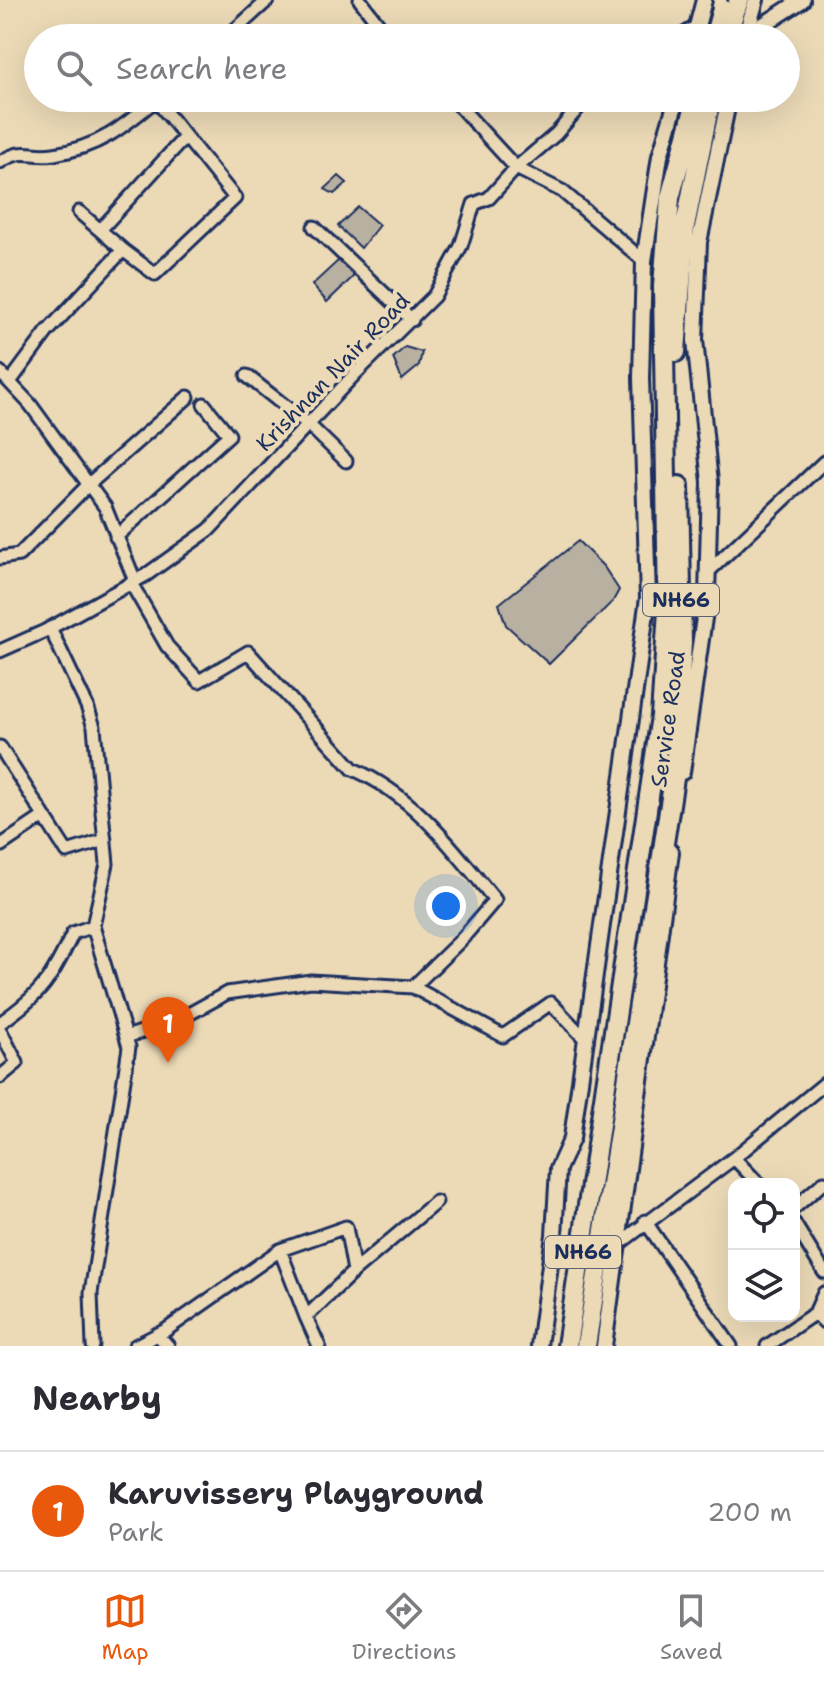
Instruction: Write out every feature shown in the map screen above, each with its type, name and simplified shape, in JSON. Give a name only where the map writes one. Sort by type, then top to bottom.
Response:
[{"type":"highway","points":[[733,23],[739,0]]},
{"type":"highway","name":"NH66","points":[[567,1346],[661,716],[668,610],[663,286],[670,198],[693,112]]},
{"type":"highway","name":"NH66","points":[[586,1346],[675,772],[682,642],[676,433],[677,312],[685,226],[708,112]]},
{"type":"street","points":[[241,24],[268,0]]},
{"type":"street","points":[[360,0],[378,24]]},
{"type":"street","points":[[698,24],[704,0]]},
{"type":"street","points":[[733,23],[756,0]]},
{"type":"street","points":[[733,23],[766,24],[802,0]]},
{"type":"street","points":[[0,162],[17,152],[51,155],[99,144],[140,112]]},
{"type":"street","points":[[79,212],[155,274],[235,198],[167,112]]},
{"type":"street","points":[[465,112],[516,168],[562,191],[644,261]]},
{"type":"street","name":"Krishnan Nair Road","points":[[0,651],[50,628],[133,582],[209,530],[412,320],[440,287],[461,246],[474,204],[489,198],[575,112]]},
{"type":"street","points":[[539,1346],[554,1235],[558,1169],[572,1138],[648,598],[641,378],[644,261],[660,156],[673,112]]},
{"type":"street","name":"Service Road","points":[[604,1346],[708,572],[710,482],[695,326],[699,242],[726,112]]},
{"type":"street","points":[[100,230],[185,137]]},
{"type":"street","points":[[314,227],[412,320]]},
{"type":"street","points":[[10,382],[47,332],[123,250]]},
{"type":"street","points":[[0,372],[30,404],[105,507],[133,582],[167,646],[199,681],[248,652],[353,769],[376,779],[414,806],[495,900],[461,940],[413,987]]},
{"type":"street","points":[[247,376],[309,425],[346,461]]},
{"type":"street","points":[[0,558],[19,555],[89,484],[188,397]]},
{"type":"street","points":[[116,537],[229,435],[204,404]]},
{"type":"street","points":[[708,572],[824,462]]},
{"type":"street","points":[[50,628],[94,727],[107,864],[93,926],[129,1047],[91,1293],[93,1346]]},
{"type":"street","points":[[0,747],[67,852],[105,840]]},
{"type":"street","points":[[0,846],[43,817]]},
{"type":"street","points":[[0,1023],[36,998],[52,976],[73,933],[93,926]]},
{"type":"street","points":[[126,1037],[178,1020],[227,993],[311,981],[413,987],[503,1036],[551,1003],[587,1041]]},
{"type":"street","points":[[0,1030],[17,1063],[0,1077]]},
{"type":"street","points":[[615,1247],[645,1221],[702,1185],[824,1084]]},
{"type":"street","points":[[734,1158],[753,1178]]},
{"type":"street","points":[[800,1203],[824,1182]]},
{"type":"street","points":[[306,1317],[354,1271],[436,1202]]},
{"type":"street","points":[[645,1221],[731,1346]]},
{"type":"street","points":[[135,1346],[280,1250],[346,1227],[354,1271]]},
{"type":"street","points":[[800,1233],[824,1272]]},
{"type":"street","points":[[280,1250],[319,1346]]},
{"type":"street","points":[[767,1346],[820,1317],[824,1293]]},
{"type":"street","points":[[157,1334],[168,1346]]},
{"type":"building","points":[[339,176],[347,183],[334,194],[325,189]]},
{"type":"building","points":[[358,207],[379,225],[361,248],[338,226]]},
{"type":"building","points":[[340,259],[356,274],[327,302],[312,285]]},
{"type":"building","points":[[405,347],[422,352],[419,366],[402,380],[393,358]]},
{"type":"building","points":[[578,541],[604,567],[619,590],[613,601],[549,664],[506,625],[499,604]]},
{"type":"place","name":"Karuvissery Playground","points":[[168,1063]]}]
